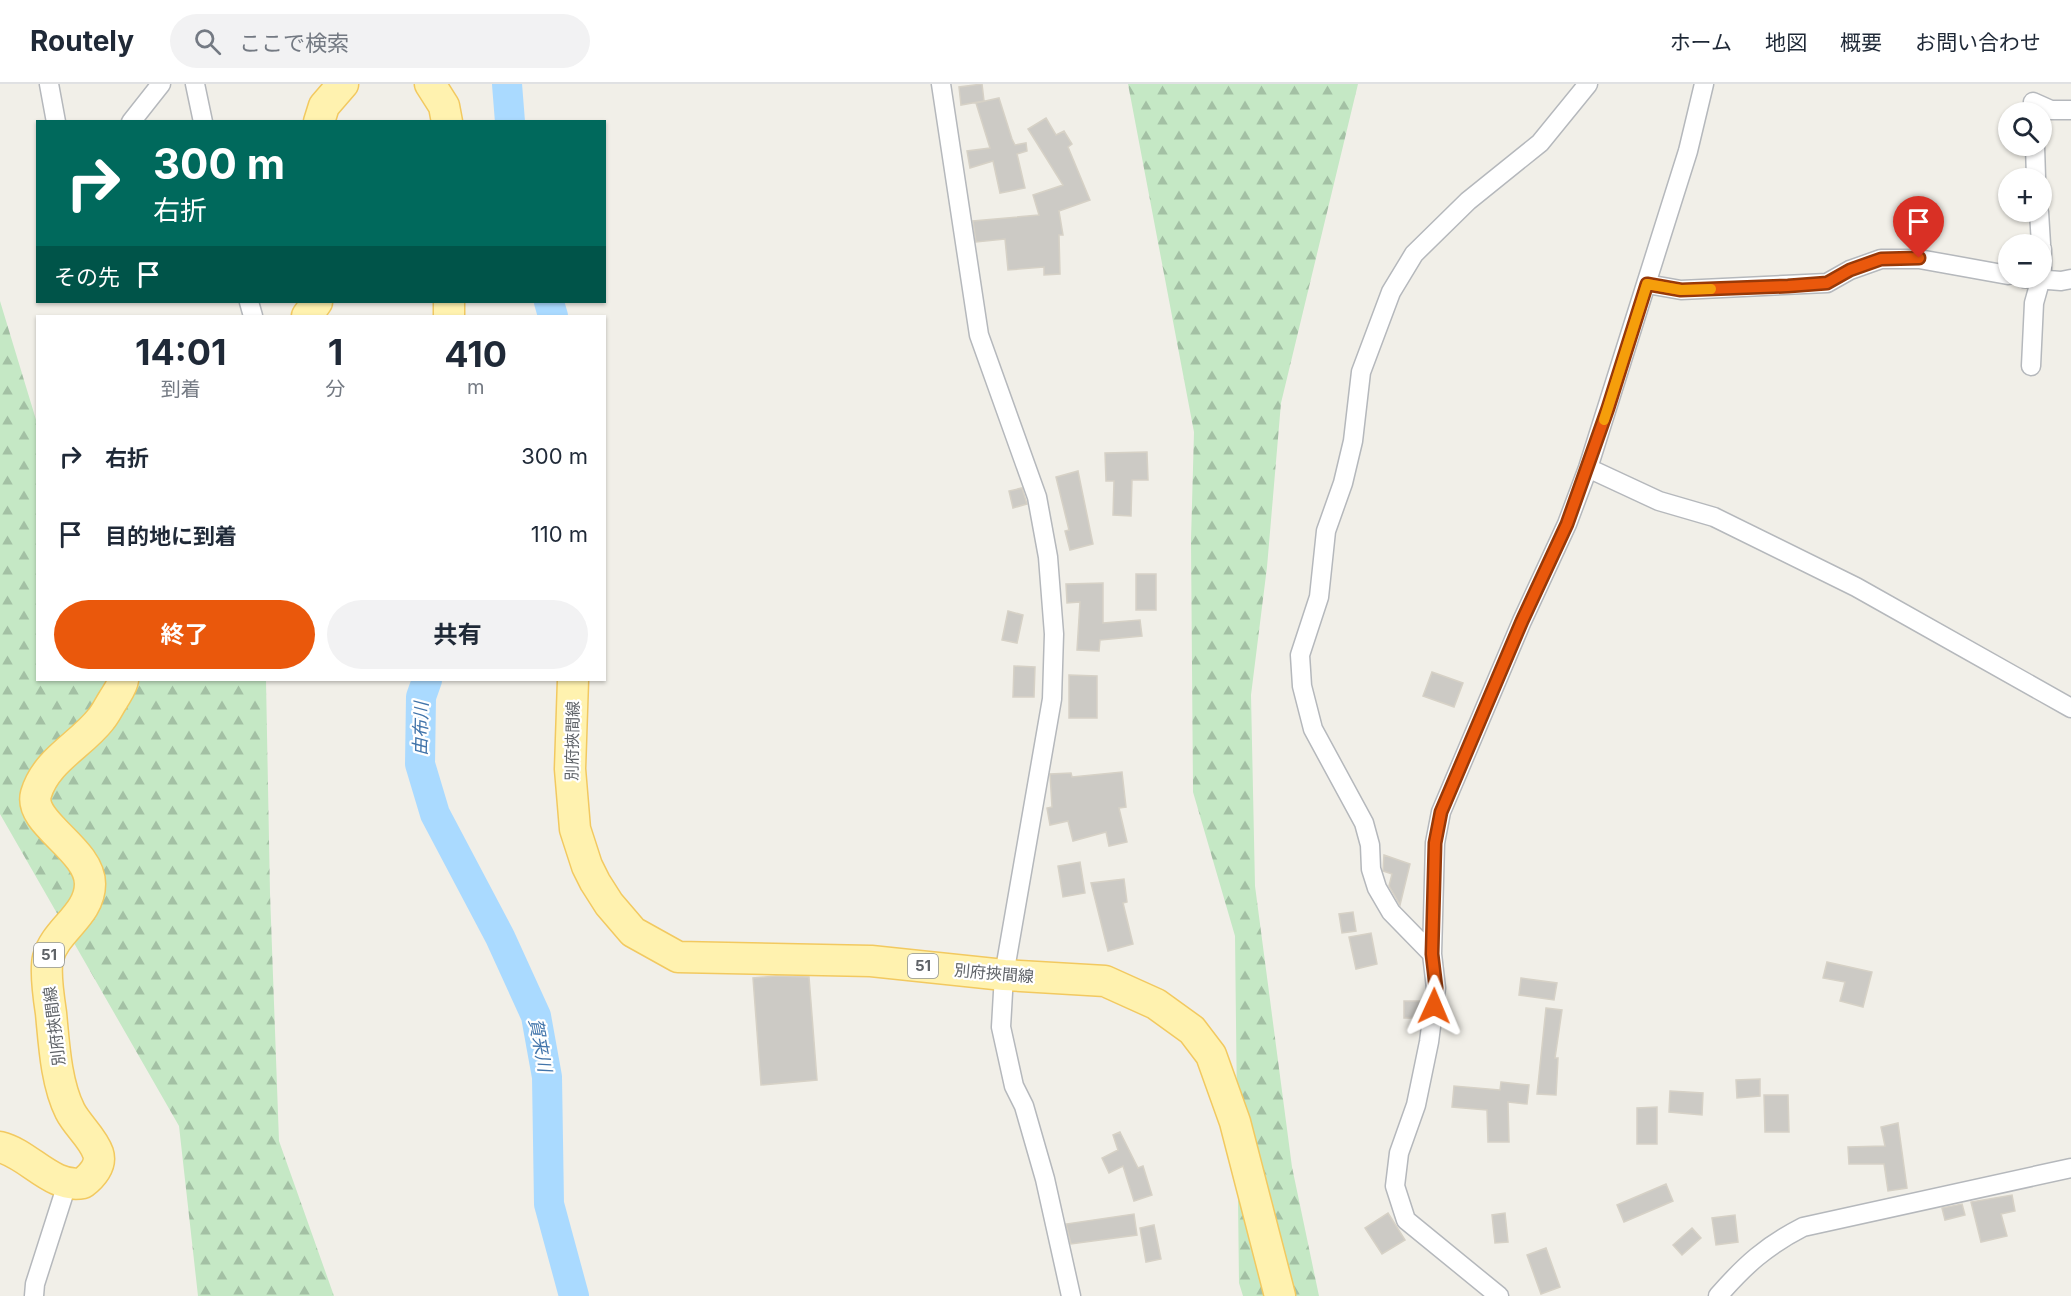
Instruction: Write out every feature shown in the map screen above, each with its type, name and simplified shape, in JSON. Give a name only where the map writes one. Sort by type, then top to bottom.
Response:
[{"type":"main road","points":[[320,120],[324,106],[343,84]]},
{"type":"main road","points":[[430,84],[444,106],[447,120]]},
{"type":"main road","name":"別府挾間線","points":[[67,1184],[83,1183],[90,1178],[96,1170],[98,1152],[70,1112],[63,1091],[51,1013],[47,959],[58,940],[87,902],[90,884],[82,861],[39,813],[35,797],[41,781],[59,758],[101,720],[122,681]]},
{"type":"main road","name":"別府挾間線","points":[[573,681],[570,769],[575,829],[587,866],[595,882],[609,904],[633,932],[678,957],[871,961],[1005,975],[1105,981],[1156,1004],[1192,1030],[1211,1054],[1234,1122],[1280,1296]]},
{"type":"main road","points":[[0,1147],[25,1156],[67,1184]]},
{"type":"street","points":[[49,84],[56,120]]},
{"type":"street","points":[[133,120],[160,84]]},
{"type":"street","points":[[195,84],[203,120]]},
{"type":"street","points":[[941,84],[979,335],[1037,497],[1048,557],[1053,623],[1052,699],[1005,975],[1002,1027],[1014,1086],[1024,1106],[1045,1179],[1071,1296]]},
{"type":"street","points":[[1432,954],[1391,912],[1377,888],[1371,869],[1370,845],[1364,823],[1313,729],[1302,686],[1300,655],[1319,597],[1326,531],[1343,483],[1353,441],[1361,372],[1391,292],[1414,254],[1468,201],[1540,143],[1588,84]]},
{"type":"street","points":[[1499,1296],[1406,1220],[1395,1186],[1399,1153],[1416,1105],[1430,1042],[1436,988],[1432,954],[1435,843],[1441,812],[1522,621],[1567,524],[1588,468],[1688,151],[1704,84]]},
{"type":"street","points":[[2032,99],[2051,110],[2071,110]]},
{"type":"street","points":[[1647,284],[1681,290],[1827,283],[1850,270],[1881,259],[1919,258],[1998,273]]},
{"type":"street","points":[[2052,277],[2071,279]]},
{"type":"street","points":[[2031,366],[2035,288]]},
{"type":"street","points":[[1588,468],[1659,501],[1714,516],[1846,582],[2071,708]]},
{"type":"street","points":[[1718,1296],[1739,1272],[1772,1242],[1803,1227],[2071,1168]]},
{"type":"street","points":[[34,1296],[35,1284],[67,1184]]},
{"type":"green space","points":[[1128,84],[1358,84],[1281,403],[1267,567],[1251,695],[1255,886],[1292,1167],[1319,1296],[1243,1296],[1239,1283],[1235,936],[1193,792],[1191,540],[1194,432]]},
{"type":"green space","points":[[0,301],[36,420],[36,681],[266,681],[270,893],[279,1141],[334,1296],[198,1296],[179,1126],[0,814]]},
{"type":"building","points":[[982,84],[984,101],[961,105],[959,87]]},
{"type":"building","points":[[999,98],[1015,145],[1026,143],[1027,151],[1017,154],[1025,188],[1000,193],[993,161],[970,168],[967,151],[990,148],[976,103]]},
{"type":"building","points":[[1046,118],[1056,135],[1064,131],[1072,144],[1068,147],[1090,200],[1059,211],[1063,235],[1059,235],[1060,274],[1044,275],[1044,267],[1008,270],[1005,239],[976,242],[973,221],[1039,215],[1033,195],[1063,185],[1028,129]]},
{"type":"building","points":[[1147,452],[1148,480],[1132,480],[1131,516],[1113,515],[1114,481],[1106,481],[1105,453]]},
{"type":"building","points":[[1078,471],[1093,544],[1070,550],[1065,531],[1069,530],[1056,477]]},
{"type":"building","points":[[1022,488],[1027,504],[1013,508],[1009,491]]},
{"type":"building","points":[[1136,574],[1156,574],[1156,610],[1136,610]]},
{"type":"building","points":[[1103,583],[1103,623],[1140,620],[1142,636],[1100,640],[1099,651],[1077,650],[1080,602],[1067,603],[1066,584]]},
{"type":"building","points":[[1008,611],[1023,615],[1017,643],[1002,640]]},
{"type":"building","points":[[1014,666],[1035,667],[1034,697],[1013,697]]},
{"type":"building","points":[[1432,672],[1463,683],[1454,707],[1423,696]]},
{"type":"building","points":[[1069,675],[1097,676],[1097,718],[1069,718]]},
{"type":"building","points":[[1122,772],[1126,807],[1119,808],[1127,842],[1109,846],[1106,832],[1073,841],[1068,821],[1050,825],[1047,808],[1052,807],[1050,774],[1071,773],[1072,777]]},
{"type":"building","points":[[1384,855],[1410,864],[1400,905],[1389,886],[1392,874],[1383,871]]},
{"type":"building","points":[[1080,862],[1085,893],[1063,897],[1058,866]]},
{"type":"building","points":[[1124,879],[1127,902],[1123,903],[1133,944],[1108,951],[1091,883]]},
{"type":"building","points":[[1353,912],[1356,931],[1342,933],[1339,914]]},
{"type":"building","points":[[1371,933],[1377,964],[1356,969],[1349,937]]},
{"type":"building","points":[[1827,962],[1872,972],[1863,1007],[1840,1001],[1845,982],[1823,978]]},
{"type":"building","points":[[809,977],[817,1080],[761,1085],[753,978]]},
{"type":"building","points":[[1521,978],[1557,983],[1554,1000],[1519,995]]},
{"type":"building","points":[[1404,1001],[1420,1001],[1420,1018],[1404,1018]]},
{"type":"building","points":[[1546,1008],[1562,1010],[1555,1058],[1558,1058],[1556,1095],[1537,1094]]},
{"type":"building","points":[[1760,1079],[1760,1096],[1737,1098],[1736,1080]]},
{"type":"building","points":[[1501,1082],[1529,1085],[1527,1104],[1508,1102],[1509,1142],[1488,1142],[1487,1110],[1452,1107],[1454,1086],[1500,1090]]},
{"type":"building","points":[[1670,1091],[1703,1093],[1702,1115],[1669,1112]]},
{"type":"building","points":[[1764,1095],[1788,1095],[1789,1132],[1765,1132]]},
{"type":"building","points":[[1657,1107],[1657,1144],[1637,1144],[1637,1108]]},
{"type":"building","points":[[1898,1123],[1907,1188],[1888,1191],[1884,1164],[1849,1164],[1848,1147],[1885,1146],[1881,1127]]},
{"type":"building","points":[[1120,1132],[1138,1168],[1143,1166],[1152,1195],[1134,1201],[1123,1166],[1109,1173],[1102,1158],[1118,1150],[1113,1135]]},
{"type":"building","points":[[1666,1184],[1673,1201],[1624,1222],[1617,1205]]},
{"type":"building","points":[[2012,1195],[2015,1211],[2001,1214],[2007,1236],[1981,1242],[1971,1202]]},
{"type":"building","points":[[1962,1204],[1965,1215],[1945,1220],[1942,1208]]},
{"type":"building","points":[[1388,1213],[1405,1240],[1382,1254],[1365,1228]]},
{"type":"building","points":[[1505,1213],[1508,1242],[1495,1243],[1492,1215]]},
{"type":"building","points":[[1134,1214],[1137,1235],[1071,1244],[1066,1224]]},
{"type":"building","points":[[1735,1215],[1738,1242],[1716,1245],[1712,1218]]},
{"type":"building","points":[[1154,1225],[1161,1259],[1146,1262],[1140,1228]]},
{"type":"building","points":[[1692,1228],[1701,1238],[1682,1255],[1673,1245]]},
{"type":"building","points":[[1546,1248],[1560,1287],[1541,1294],[1527,1255]]},
{"type":"waterway","name":"由布川","points":[[507,84],[510,120]]},
{"type":"waterway","name":"由布川","points":[[549,303],[553,315]]},
{"type":"waterway","name":"賀来川","points":[[427,681],[421,697],[420,764],[435,814],[500,937],[536,1016],[547,1077],[549,1204],[574,1296]]},
{"type":"slow traffic","points":[[1604,420],[1647,284],[1681,290],[1711,289]]},
{"type":"route","points":[[1434,1006],[1436,988],[1432,954],[1435,843],[1441,812],[1483,718],[1522,621],[1567,524],[1588,468],[1647,284],[1681,290],[1827,283],[1850,270],[1881,259],[1919,258]]}]
